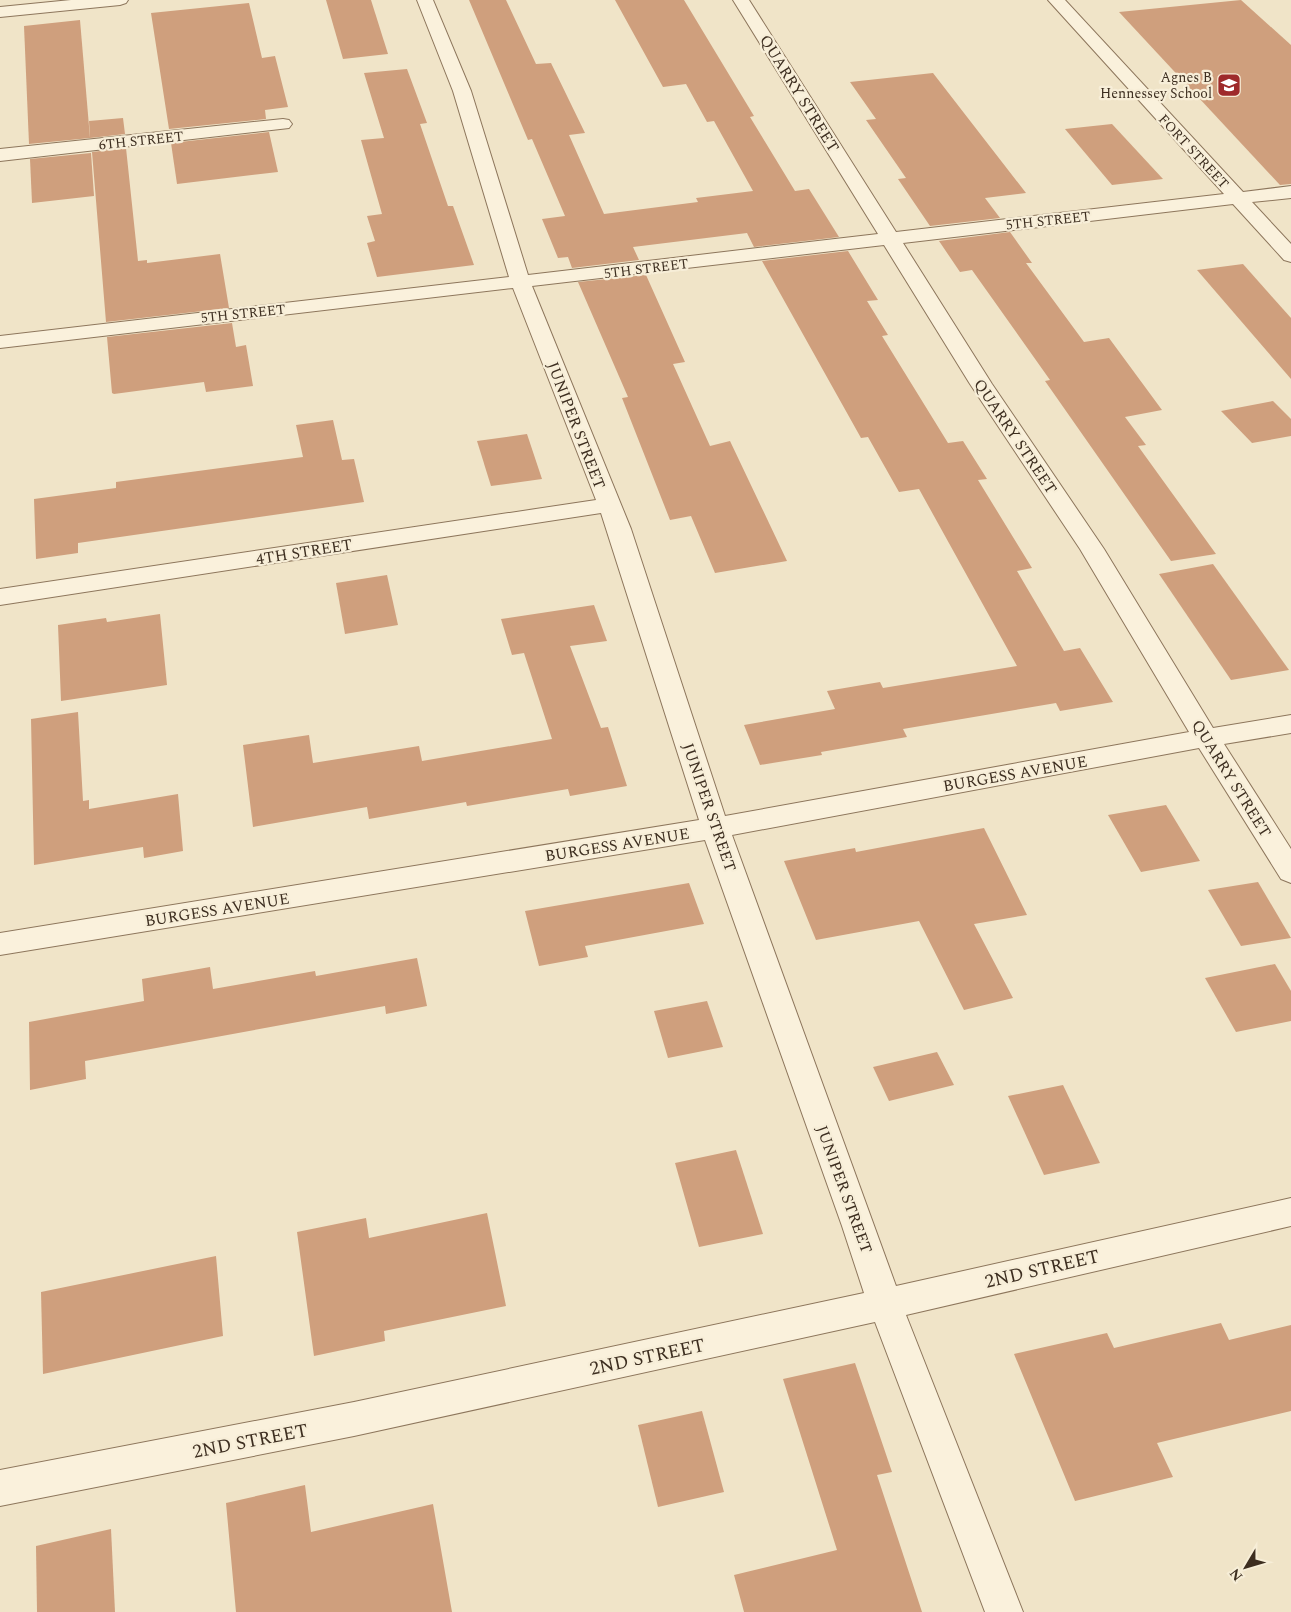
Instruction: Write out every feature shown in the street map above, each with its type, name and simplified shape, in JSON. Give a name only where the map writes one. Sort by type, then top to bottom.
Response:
[{"type":"street","points":[[0,12],[120,0]]},
{"type":"street","name":"JUNIPER STREET","points":[[426,0],[462,91],[521,283],[619,529],[715,828],[859,1226],[885,1304],[1004,1612]]},
{"type":"street","name":"QUARRY STREET","points":[[740,0],[981,384],[1092,549],[1206,738],[1291,872]]},
{"type":"street","name":"FORT STREET","points":[[1056,0],[1291,256]]},
{"type":"street","name":"6TH STREET","points":[[0,155],[283,124]]},
{"type":"street","name":"5TH STREET","points":[[0,342],[521,283],[1291,192]]},
{"type":"street","name":"4TH STREET","points":[[0,597],[608,505]]},
{"type":"street","name":"BURGESS AVENUE","points":[[0,944],[715,828],[1291,724]]},
{"type":"street","name":"2ND STREET","points":[[0,1488],[354,1420],[885,1304],[1291,1212]]},
{"type":"building","points":[[326,0],[371,0],[388,54],[343,59]]},
{"type":"building","points":[[469,0],[506,0],[536,64],[551,63],[585,133],[569,135],[604,214],[698,202],[696,198],[753,191],[714,121],[707,122],[686,84],[663,87],[615,0],[684,0],[754,116],[750,117],[795,191],[809,189],[839,237],[754,247],[747,233],[633,247],[639,260],[572,268],[568,257],[558,258],[542,219],[565,216],[532,139],[528,140]]},
{"type":"building","name":"Agnes B Hennessey School","points":[[1241,0],[1291,45],[1291,184],[1280,185],[1119,12]]},
{"type":"building","points":[[249,3],[262,58],[275,56],[288,107],[265,110],[266,119],[169,129],[151,13]]},
{"type":"building","points":[[80,20],[90,138],[29,144],[24,26]]},
{"type":"building","points":[[407,69],[427,123],[420,124],[448,206],[453,206],[474,265],[377,277],[367,243],[375,241],[367,216],[382,214],[361,140],[384,138],[364,73]]},
{"type":"building","points":[[933,73],[1026,193],[985,198],[1000,218],[930,226],[898,179],[906,178],[866,120],[876,119],[850,82]]},
{"type":"building","points":[[123,118],[125,134],[90,138],[89,121]]},
{"type":"building","points":[[1112,124],[1163,179],[1112,185],[1065,129]]},
{"type":"building","points":[[269,132],[278,172],[177,184],[171,143]]},
{"type":"building","points":[[126,148],[138,261],[147,260],[147,263],[220,254],[229,308],[106,322],[92,152]]},
{"type":"building","points":[[91,153],[94,196],[32,203],[30,159]]},
{"type":"building","points":[[1010,232],[1032,263],[1026,263],[1084,342],[1109,338],[1162,410],[1125,417],[1146,445],[1138,446],[1216,554],[1171,561],[1045,381],[1050,380],[972,270],[960,272],[939,241]]},
{"type":"building","points":[[848,251],[878,300],[867,301],[888,335],[882,336],[948,443],[963,441],[987,479],[978,480],[1032,568],[1017,571],[1064,651],[1080,648],[1113,702],[1060,711],[1056,703],[903,729],[907,737],[821,752],[822,755],[760,765],[744,725],[835,709],[827,691],[880,682],[883,688],[1017,666],[919,489],[899,492],[868,437],[861,438],[762,261]]},
{"type":"building","points":[[1243,264],[1291,318],[1291,379],[1197,270]]},
{"type":"building","points":[[646,275],[685,362],[673,364],[710,446],[730,441],[787,561],[715,573],[691,516],[670,520],[622,398],[628,397],[578,282]]},
{"type":"building","points":[[232,323],[236,347],[246,345],[253,386],[206,392],[204,382],[112,393],[107,337]]},
{"type":"building","points":[[1273,401],[1291,419],[1291,436],[1252,443],[1221,411]]},
{"type":"building","points":[[333,420],[342,460],[354,459],[364,502],[78,543],[78,553],[36,559],[34,499],[116,488],[116,482],[303,457],[296,425]]},
{"type":"building","points":[[527,434],[542,479],[491,486],[477,441]]},
{"type":"building","points":[[1213,564],[1289,670],[1231,680],[1159,574]]},
{"type":"building","points":[[387,575],[398,625],[345,634],[336,583]]},
{"type":"building","points":[[594,605],[607,641],[570,646],[601,728],[608,727],[627,786],[570,796],[568,789],[467,806],[466,802],[369,819],[367,807],[253,827],[243,745],[309,735],[313,763],[419,746],[422,761],[552,739],[524,653],[512,655],[501,619]]},
{"type":"building","points":[[160,614],[167,685],[61,701],[58,625],[106,618],[107,622]]},
{"type":"building","points":[[78,712],[83,801],[89,800],[89,809],[178,794],[183,851],[144,858],[143,847],[34,865],[31,719]]},
{"type":"building","points":[[1166,805],[1200,861],[1141,872],[1108,815]]},
{"type":"building","points":[[984,828],[1027,915],[974,924],[1013,998],[964,1010],[919,921],[816,940],[784,861],[855,848],[856,852]]},
{"type":"building","points":[[1258,882],[1291,938],[1241,946],[1208,890]]},
{"type":"building","points":[[689,883],[704,924],[585,946],[588,957],[539,966],[525,911]]},
{"type":"building","points":[[417,958],[427,1006],[386,1014],[385,1006],[85,1061],[86,1079],[30,1090],[29,1022],[144,1001],[142,979],[210,967],[213,989],[315,971],[316,976]]},
{"type":"building","points":[[1275,964],[1291,991],[1291,1021],[1236,1032],[1205,978]]},
{"type":"building","points":[[707,1001],[723,1047],[668,1058],[654,1011]]},
{"type":"building","points":[[937,1052],[954,1085],[889,1101],[873,1067]]},
{"type":"building","points":[[1063,1085],[1100,1163],[1044,1175],[1008,1096]]},
{"type":"building","points":[[736,1150],[763,1234],[699,1247],[675,1163]]},
{"type":"building","points":[[487,1213],[506,1306],[384,1331],[385,1341],[314,1356],[297,1232],[366,1218],[369,1238]]},
{"type":"building","points":[[216,1256],[223,1336],[43,1374],[41,1292]]},
{"type":"building","points":[[1221,1323],[1229,1340],[1291,1325],[1291,1411],[1157,1443],[1173,1477],[1075,1501],[1014,1354],[1107,1333],[1114,1348]]},
{"type":"building","points":[[855,1363],[892,1472],[877,1475],[922,1612],[744,1612],[734,1575],[837,1550],[783,1379]]},
{"type":"building","points":[[702,1411],[724,1492],[658,1507],[638,1425]]},
{"type":"building","points":[[305,1485],[311,1532],[433,1504],[452,1612],[236,1612],[226,1503]]},
{"type":"building","points":[[111,1529],[115,1612],[37,1612],[36,1546]]},
{"type":"place","name":"Agnes B Hennessey School","points":[[1229,85]]}]
